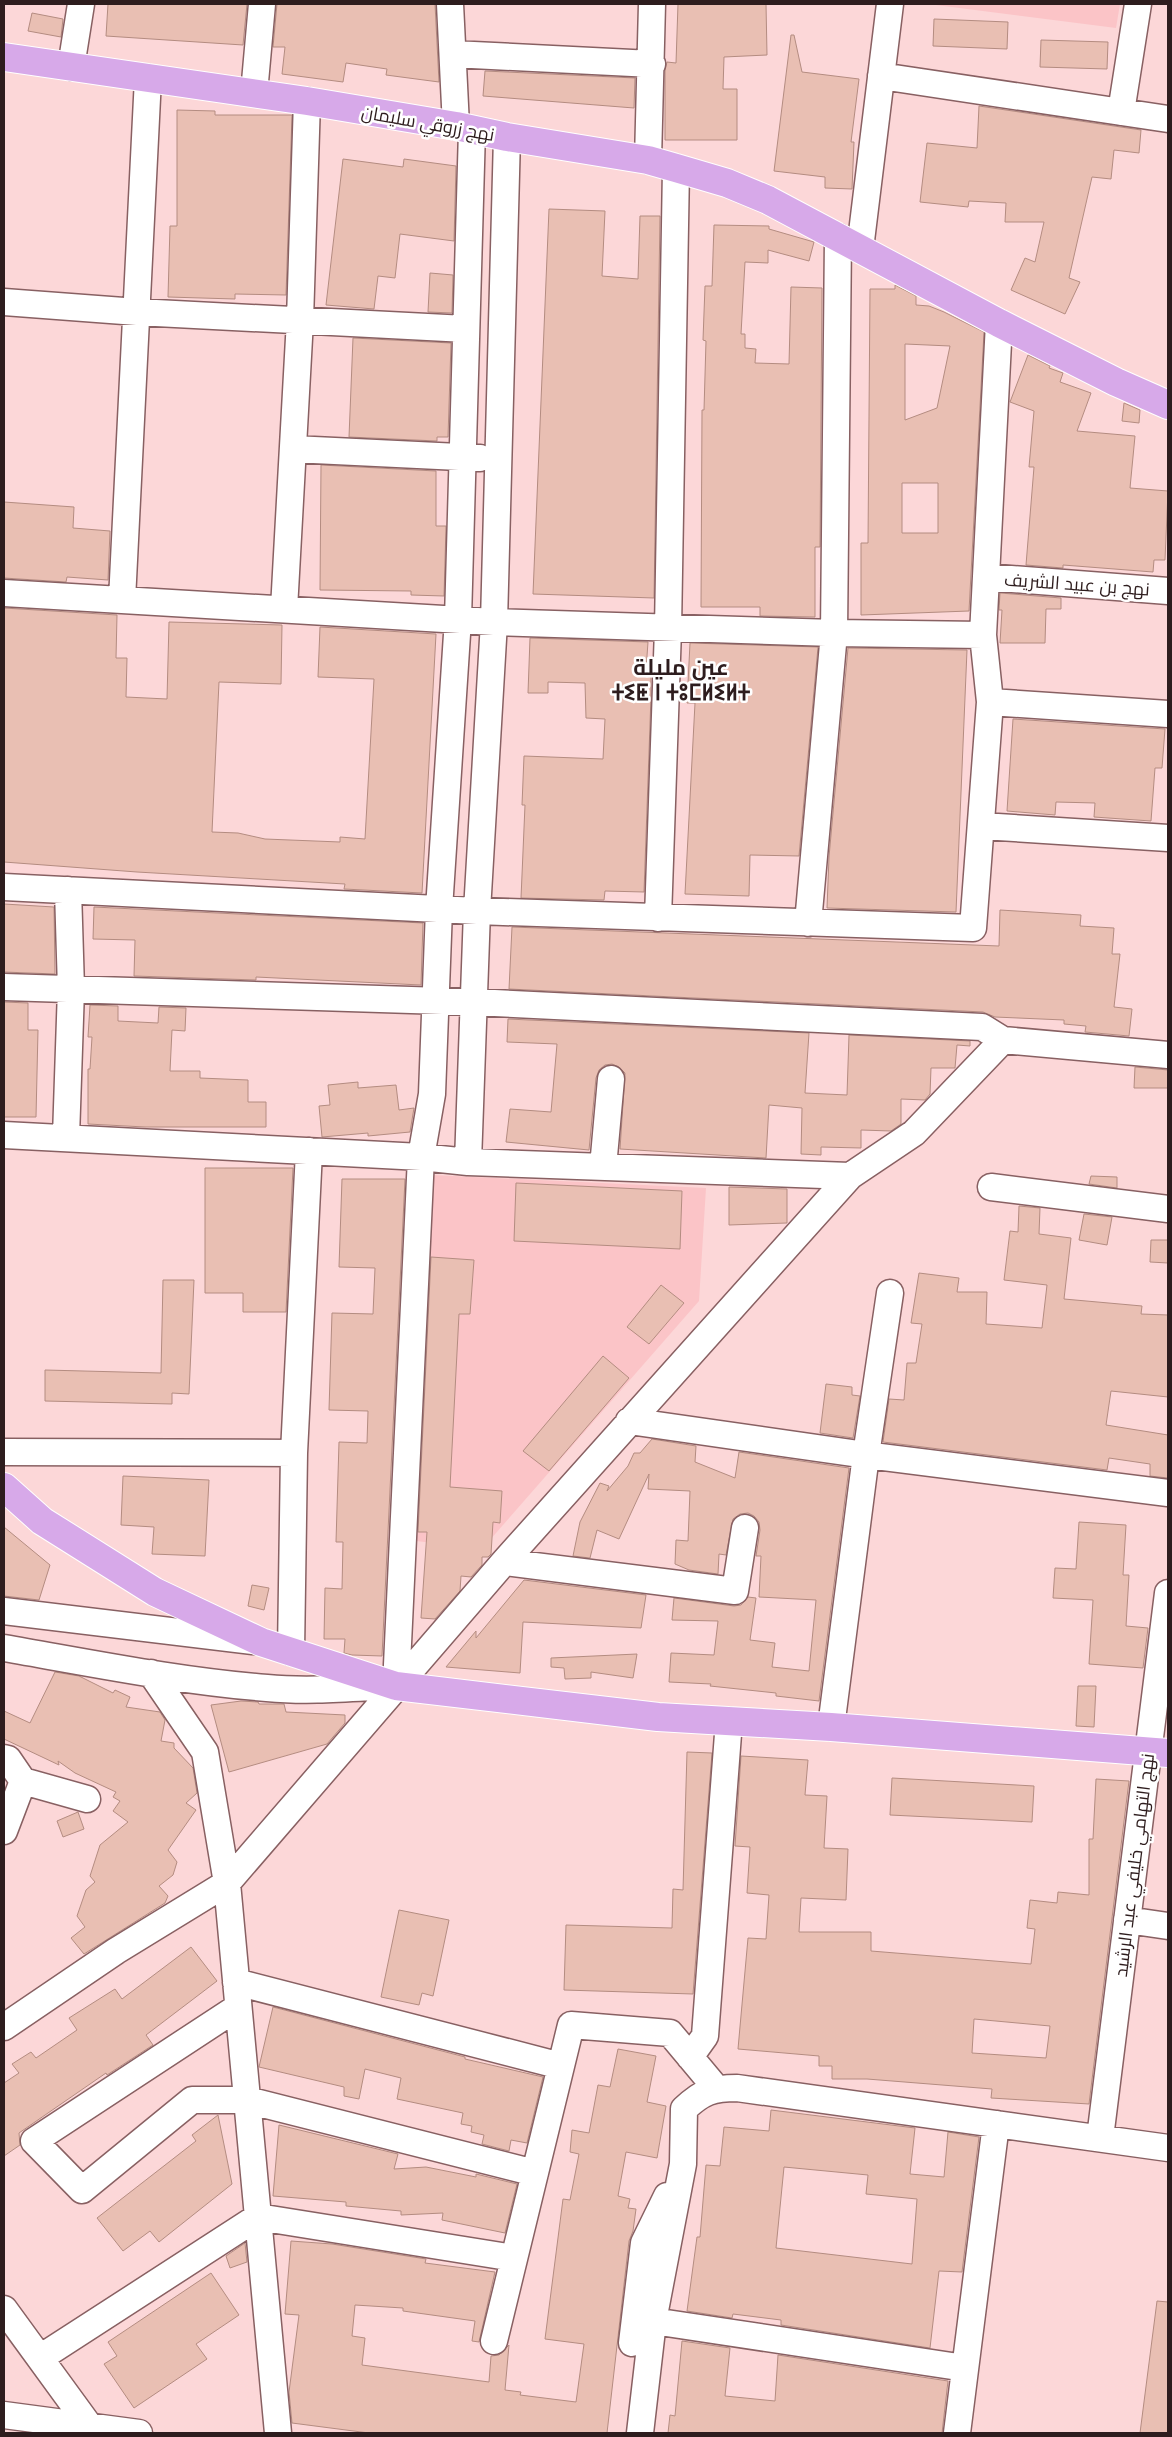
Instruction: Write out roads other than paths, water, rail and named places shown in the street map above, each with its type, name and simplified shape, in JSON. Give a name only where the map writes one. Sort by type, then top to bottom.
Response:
[{"type":"main road","name":"نهج زروقي سليمان","points":[[4,57],[307,101],[648,160],[727,183],[768,200],[999,323],[1116,382],[1168,405]]},
{"type":"main road","points":[[4,1488],[42,1521],[155,1592],[261,1642],[396,1686],[658,1717],[831,1727],[1158,1751]]},
{"type":"street","points":[[71,67],[81,4]]},
{"type":"street","points":[[254,94],[262,4]]},
{"type":"street","points":[[396,1686],[421,1157],[432,1094],[439,909],[458,619],[466,329],[464,128],[453,54],[450,4]]},
{"type":"street","points":[[648,160],[652,64],[652,4]]},
{"type":"street","points":[[808,922],[834,633],[849,243],[881,76],[890,4]]},
{"type":"street","points":[[1121,112],[1138,4]]},
{"type":"street","points":[[453,54],[652,64]]},
{"type":"street","points":[[881,76],[1168,119]]},
{"type":"street","points":[[122,600],[148,78]]},
{"type":"street","points":[[284,609],[300,320],[307,101]]},
{"type":"street","points":[[468,1162],[478,911],[494,622],[507,137]]},
{"type":"street","points":[[658,918],[668,629],[676,168]]},
{"type":"street","points":[[4,302],[137,312],[466,329]]},
{"type":"street","points":[[4,887],[478,911],[973,928],[990,702],[983,635],[999,323]]},
{"type":"street","points":[[293,449],[462,458],[498,458]]},
{"type":"street","name":"نهج بن عبيد الشريف","points":[[986,577],[1168,591]]},
{"type":"street","points":[[4,593],[494,622],[668,629],[983,635]]},
{"type":"street","points":[[990,702],[1168,714]]},
{"type":"street","points":[[982,826],[1168,838]]},
{"type":"street","points":[[66,1137],[71,989],[68,890]]},
{"type":"street","points":[[4,987],[474,1002],[982,1027],[1003,1040],[1168,1055]]},
{"type":"street","points":[[4,2028],[116,1951],[227,1883],[504,1562],[850,1176],[914,1133],[1003,1040]]},
{"type":"street","points":[[603,1167],[611,1079]]},
{"type":"street","points":[[4,1135],[421,1157],[468,1162],[850,1176]]},
{"type":"street","points":[[291,1652],[294,1453],[309,1151]]},
{"type":"street","points":[[990,1187],[1168,1209]]},
{"type":"street","points":[[831,1727],[866,1455],[890,1294]]},
{"type":"street","points":[[629,1421],[866,1455],[1168,1494]]},
{"type":"street","points":[[4,1452],[294,1453]]},
{"type":"street","points":[[504,1562],[735,1591],[745,1528]]},
{"type":"street","name":"نهج التهامي خليفي عبد الرشيد","points":[[1100,2138],[1127,1920],[1158,1751],[1168,1599]]},
{"type":"street","points":[[4,1611],[261,1642]]},
{"type":"street","points":[[4,1648],[199,1681],[268,1688],[324,1690],[396,1686]]},
{"type":"street","points":[[151,1672],[205,1752],[227,1883],[278,2433]]},
{"type":"street","points":[[690,2057],[705,2036],[729,1721]]},
{"type":"street","points":[[4,1758],[8,1759],[23,1781],[87,1799]]},
{"type":"street","points":[[4,1832],[23,1781]]},
{"type":"street","points":[[1127,1920],[1168,1926]]},
{"type":"street","points":[[535,2173],[247,2100],[192,2100],[82,2190],[34,2141],[237,1995],[560,2066]]},
{"type":"street","points":[[494,2341],[571,2024],[670,2033],[716,2088]]},
{"type":"street","points":[[640,2433],[653,2321],[683,2164],[684,2109],[696,2097],[716,2088],[761,2091],[1168,2148]]},
{"type":"street","points":[[957,2433],[996,2124]]},
{"type":"street","points":[[622,2433],[644,2243],[683,2164]]},
{"type":"street","points":[[40,2358],[258,2217],[514,2258]]},
{"type":"street","points":[[4,2309],[90,2430]]},
{"type":"street","points":[[653,2321],[965,2368]]},
{"type":"street","points":[[4,2415],[90,2430],[139,2433]]},
{"type":"district","name":"عين مليلة ⵜⵉⵟ ⵏ ⵜⵓⵎⵍⵉⵍⵜ","points":[[681,680]]}]
